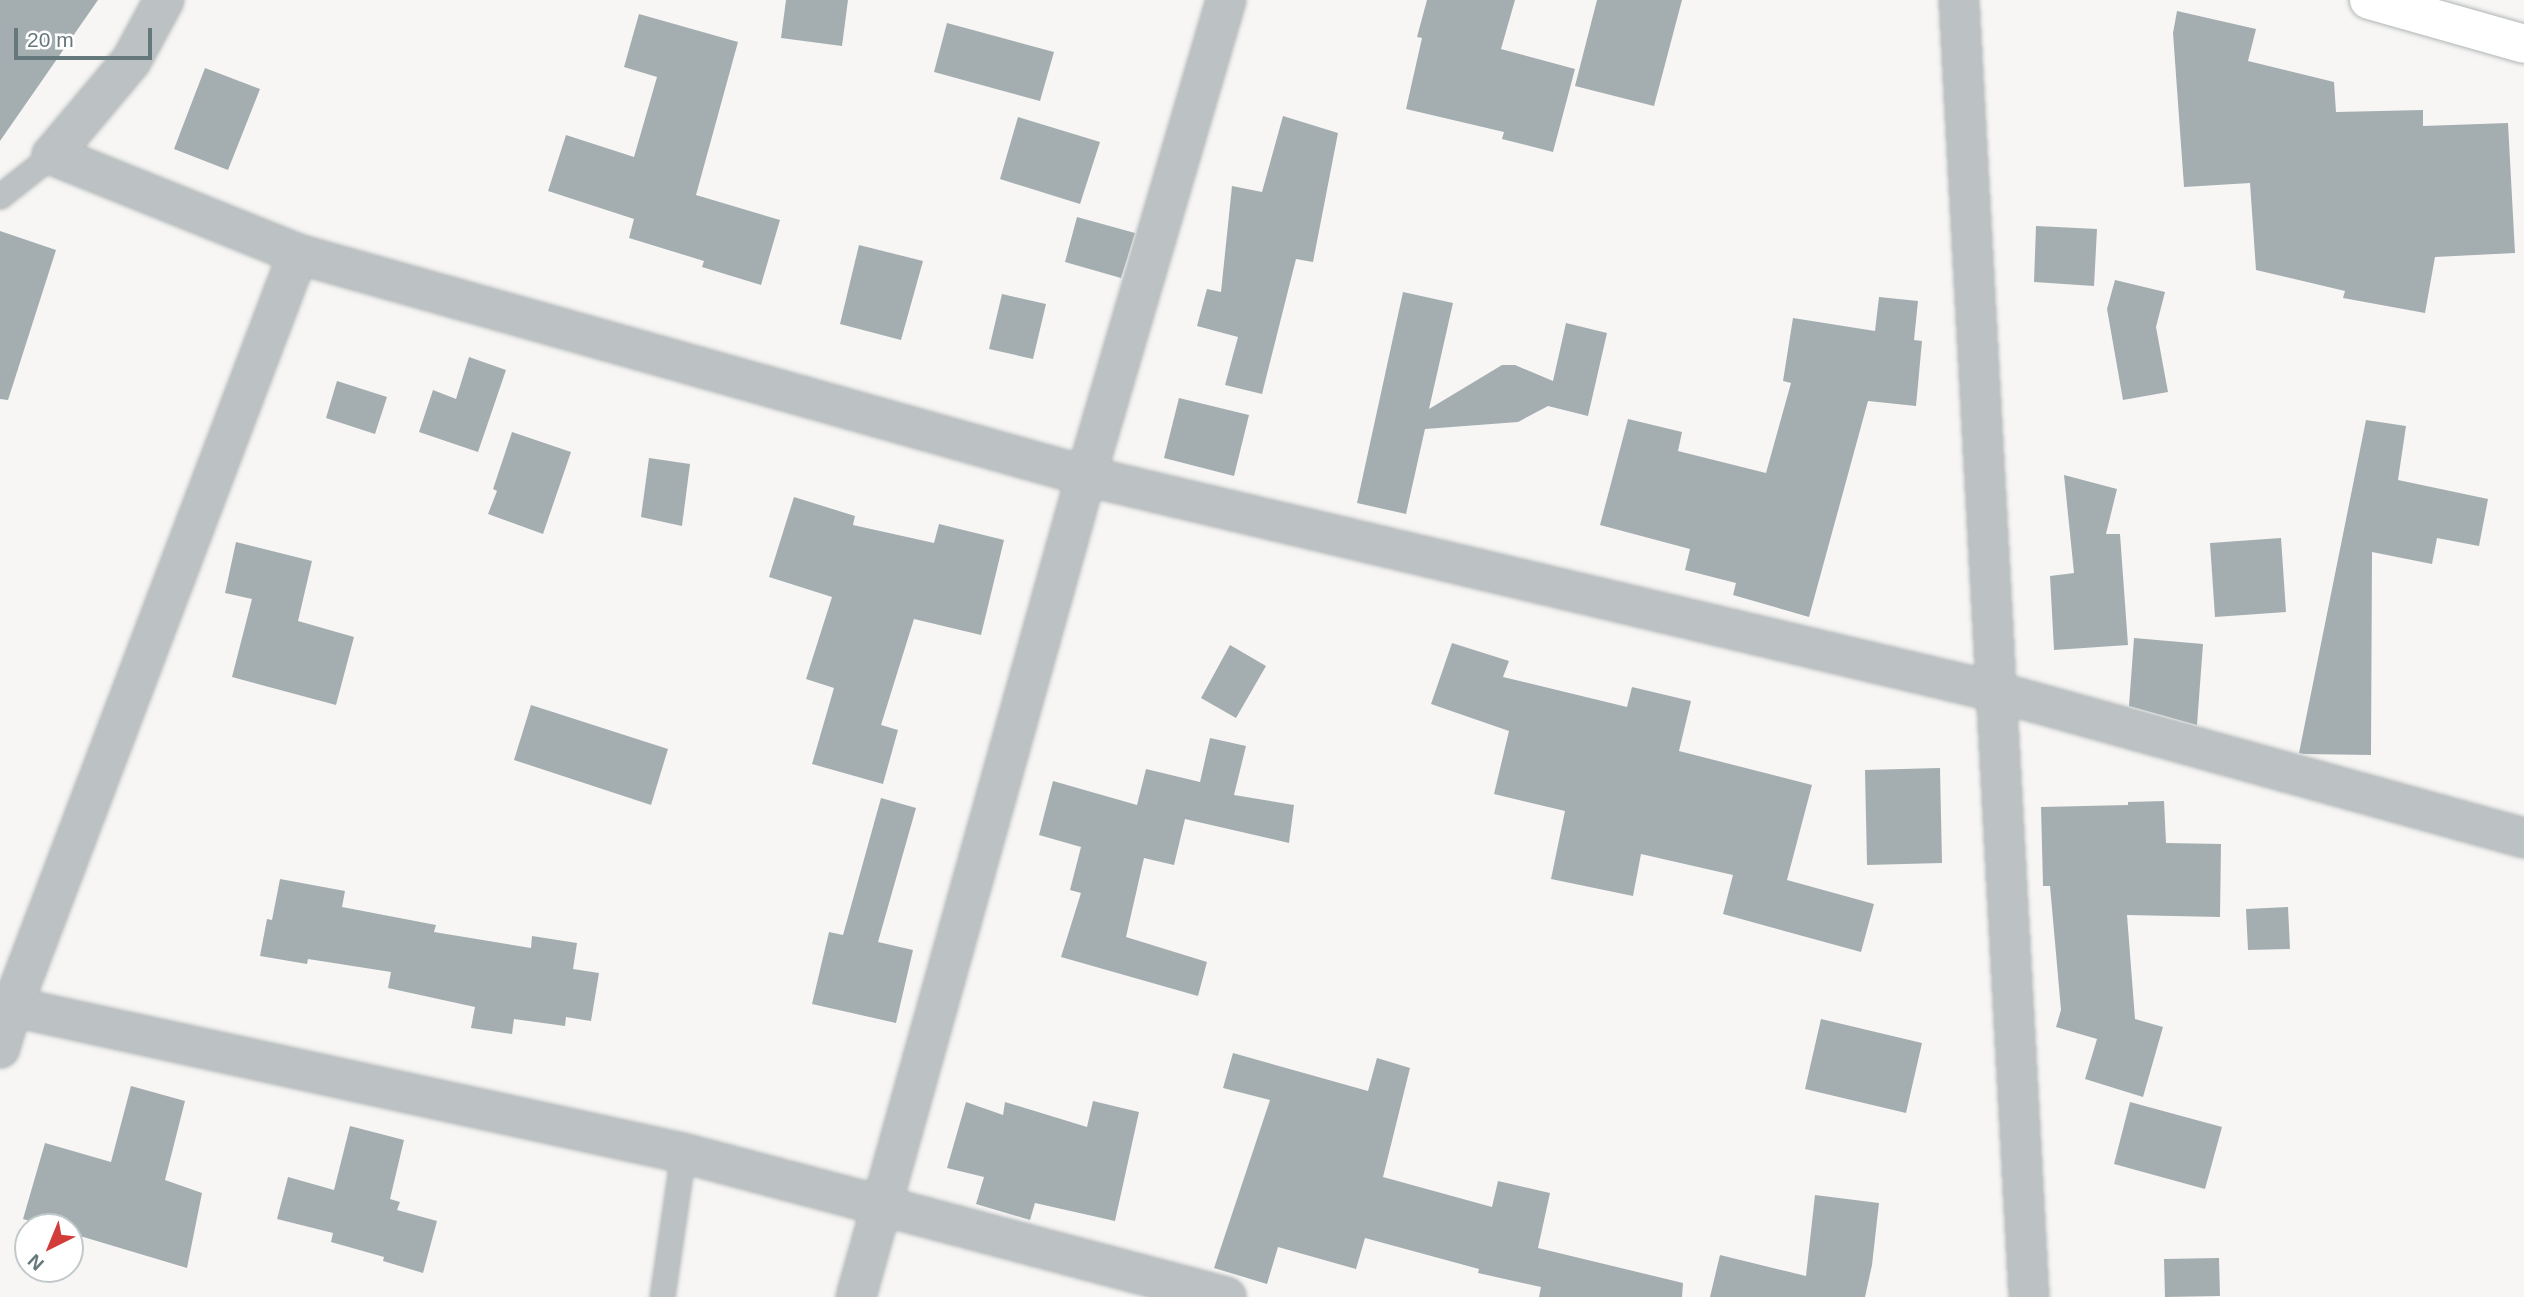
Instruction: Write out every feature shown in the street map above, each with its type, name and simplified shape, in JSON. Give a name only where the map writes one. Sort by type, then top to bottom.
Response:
[{"type":"highway","points":[[2370,0],[2524,44]]},
{"type":"street","points":[[164,0],[131,61],[52,155],[298,254],[1086,476],[1997,692],[2524,838]]},
{"type":"street","points":[[856,1297],[880,1203],[1086,476],[1226,0]]},
{"type":"street","points":[[1959,0],[2029,1297]]},
{"type":"street","points":[[0,1048],[6,1006],[298,254]]},
{"type":"street","points":[[6,1006],[683,1153],[880,1203],[1226,1297]]},
{"type":"lane","points":[[0,196],[52,155]]},
{"type":"lane","points":[[662,1297],[683,1153]]},
{"type":"building","points":[[0,0],[98,0],[0,141]]},
{"type":"building","points":[[786,0],[848,0],[842,46],[781,38]]},
{"type":"building","points":[[1427,0],[1515,0],[1501,49],[1575,69],[1553,152],[1502,139],[1504,132],[1406,109],[1422,38],[1417,37]]},
{"type":"building","points":[[1597,0],[1682,0],[1654,106],[1575,86]]},
{"type":"building","points":[[2177,11],[2256,29],[2248,61],[2334,82],[2336,112],[2423,110],[2423,126],[2508,123],[2515,253],[2435,257],[2425,313],[2343,298],[2345,291],[2256,270],[2250,183],[2184,187],[2173,33]]},
{"type":"building","points":[[639,14],[738,42],[696,195],[780,220],[761,285],[702,267],[704,261],[629,238],[634,219],[548,191],[566,135],[634,157],[657,77],[624,67]]},
{"type":"building","points":[[947,23],[1054,52],[1040,101],[934,72]]},
{"type":"building","points":[[205,68],[260,89],[228,170],[174,149]]},
{"type":"building","points":[[1283,116],[1338,133],[1313,262],[1296,259],[1262,394],[1225,385],[1238,337],[1197,326],[1207,289],[1221,292],[1232,186],[1262,192]]},
{"type":"building","points":[[1018,117],[1100,142],[1080,204],[1000,179]]},
{"type":"building","points":[[1077,217],[1135,233],[1121,278],[1065,262]]},
{"type":"building","points":[[2036,226],[2097,229],[2094,286],[2034,282]]},
{"type":"building","points":[[0,231],[56,250],[8,400],[0,399]]},
{"type":"building","points":[[859,245],[923,261],[901,340],[840,324]]},
{"type":"building","points":[[2115,280],[2165,292],[2156,327],[2168,392],[2123,400],[2107,309]]},
{"type":"building","points":[[1403,292],[1453,303],[1429,409],[1502,365],[1515,365],[1553,381],[1566,323],[1607,333],[1588,416],[1548,406],[1518,422],[1425,429],[1406,514],[1357,503]]},
{"type":"building","points":[[1002,294],[1046,304],[1033,359],[989,349]]},
{"type":"building","points":[[1879,297],[1918,301],[1914,340],[1922,341],[1916,406],[1868,401],[1809,617],[1733,595],[1736,583],[1685,570],[1690,549],[1600,525],[1628,419],[1682,432],[1678,451],[1766,473],[1791,383],[1783,381],[1793,318],[1875,331]]},
{"type":"building","points":[[469,357],[506,370],[478,452],[419,432],[433,390],[456,399]]},
{"type":"building","points":[[337,381],[387,397],[375,434],[326,418]]},
{"type":"building","points":[[1179,398],[1249,415],[1234,476],[1164,458]]},
{"type":"building","points":[[2366,420],[2406,426],[2398,480],[2488,499],[2479,546],[2437,538],[2432,564],[2372,552],[2371,755],[2304,754],[2299,753]]},
{"type":"building","points":[[512,432],[571,452],[543,534],[488,514],[497,491],[493,489]]},
{"type":"building","points":[[649,458],[690,464],[682,526],[641,517]]},
{"type":"building","points":[[2064,475],[2117,489],[2106,534],[2120,534],[2128,645],[2054,650],[2050,576],[2074,573]]},
{"type":"building","points":[[794,497],[855,516],[853,525],[934,543],[939,524],[1004,540],[981,635],[914,619],[881,725],[898,730],[883,784],[812,764],[834,688],[806,679],[832,597],[769,577]]},
{"type":"building","points":[[2281,538],[2286,612],[2215,617],[2210,543]]},
{"type":"building","points":[[236,542],[312,561],[298,621],[354,637],[336,705],[232,677],[252,599],[225,593]]},
{"type":"building","points":[[2134,638],[2203,644],[2197,725],[2129,706]]},
{"type":"building","points":[[1452,643],[1509,661],[1503,677],[1627,707],[1632,687],[1691,701],[1679,751],[1812,785],[1787,880],[1874,904],[1861,952],[1723,914],[1733,875],[1641,854],[1633,896],[1551,879],[1565,811],[1494,794],[1509,731],[1431,704]]},
{"type":"building","points":[[1230,645],[1266,666],[1236,718],[1201,698]]},
{"type":"building","points":[[531,705],[668,749],[651,805],[514,760]]},
{"type":"building","points":[[1210,738],[1246,746],[1234,795],[1294,805],[1289,843],[1185,819],[1174,865],[1144,858],[1126,937],[1207,962],[1198,996],[1061,957],[1081,893],[1070,890],[1081,847],[1039,835],[1053,781],[1137,805],[1146,769],[1200,782]]},
{"type":"building","points":[[1940,768],[1942,863],[1867,865],[1865,770]]},
{"type":"building","points":[[881,798],[916,808],[878,942],[913,950],[896,1023],[812,1004],[829,932],[843,935]]},
{"type":"building","points":[[2164,801],[2166,843],[2221,844],[2220,917],[2127,915],[2135,1019],[2163,1027],[2143,1097],[2085,1079],[2097,1039],[2056,1027],[2061,1010],[2050,886],[2043,886],[2041,807],[2128,805],[2128,802]]},
{"type":"building","points":[[280,879],[345,891],[342,907],[436,925],[434,932],[531,948],[532,936],[577,943],[573,969],[599,973],[591,1021],[566,1017],[565,1026],[514,1019],[512,1034],[471,1028],[475,1007],[388,988],[391,972],[308,959],[307,964],[260,956],[267,919],[272,920]]},
{"type":"building","points":[[2288,907],[2290,949],[2248,950],[2246,909]]},
{"type":"building","points":[[1821,1019],[1922,1043],[1906,1113],[1805,1089]]},
{"type":"building","points":[[1233,1053],[1368,1091],[1377,1058],[1410,1068],[1383,1177],[1492,1207],[1498,1181],[1550,1193],[1538,1248],[1683,1283],[1682,1297],[1539,1297],[1541,1287],[1478,1273],[1479,1269],[1365,1238],[1356,1269],[1278,1247],[1267,1284],[1214,1268],[1270,1100],[1223,1088]]},
{"type":"building","points":[[131,1086],[185,1101],[165,1180],[202,1193],[187,1268],[84,1237],[84,1213],[25,1213],[45,1143],[111,1162]]},
{"type":"building","points":[[1093,1101],[1139,1112],[1115,1221],[1035,1203],[1030,1220],[976,1204],[984,1177],[947,1168],[966,1102],[1003,1115],[1005,1102],[1087,1127]]},
{"type":"building","points":[[2130,1102],[2222,1127],[2205,1189],[2114,1164]]},
{"type":"building","points":[[350,1126],[404,1140],[390,1199],[400,1202],[397,1210],[437,1221],[423,1273],[383,1261],[384,1257],[331,1242],[333,1233],[277,1219],[288,1177],[334,1190]]},
{"type":"building","points":[[1815,1195],[1879,1203],[1872,1265],[1865,1297],[1710,1297],[1720,1255],[1806,1276]]},
{"type":"building","points":[[2219,1258],[2220,1296],[2165,1297],[2164,1259]]}]
